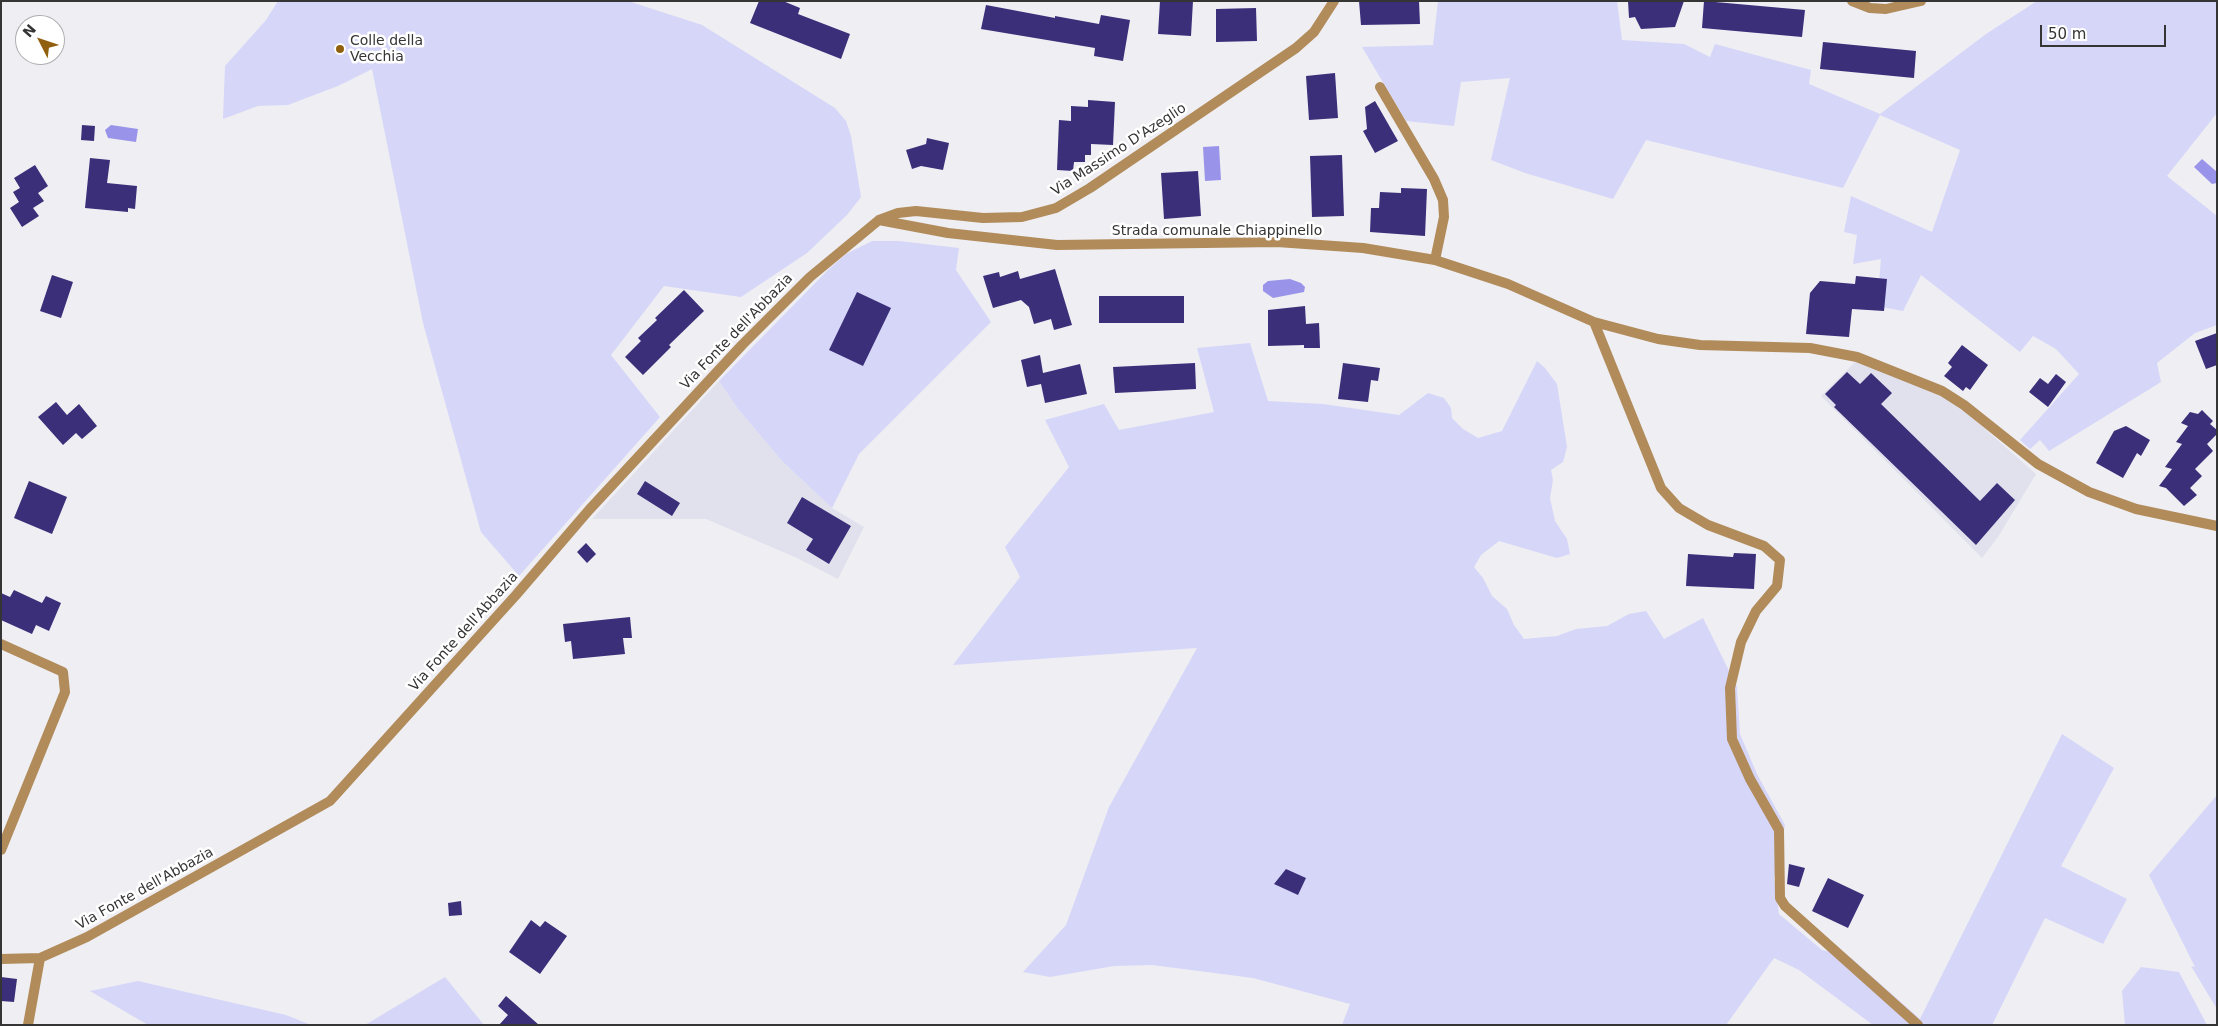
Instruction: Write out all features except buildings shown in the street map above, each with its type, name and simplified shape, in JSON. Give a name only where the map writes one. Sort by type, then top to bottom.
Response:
[{"type":"street","points":[[1852,1],[1870,8],[1886,9],[1921,1]]},
{"type":"street","name":"Via Massimo D'Azeglio","points":[[879,220],[898,213],[916,211],[983,218],[1022,217],[1056,208],[1090,188],[1296,48],[1314,32],[1331,2]]},
{"type":"street","points":[[1380,87],[1434,179],[1443,200],[1444,218],[1435,260]]},
{"type":"street","name":"Strada comunale Chiappinello","points":[[879,220],[948,233],[1057,246],[1284,243],[1363,248],[1435,260],[1508,284],[1594,322],[1680,343],[1810,348],[1857,358],[1919,380],[1942,391],[1964,405],[2038,464],[2089,492],[2136,509],[2185,521],[2217,526]]},
{"type":"street","name":"Via Fonte dell'Abbazia","points":[[1,959],[40,958],[87,937],[330,801],[590,510],[742,345],[810,277],[879,220]]},
{"type":"street","points":[[1594,322],[1660,488],[1679,508],[1708,525],[1764,546],[1780,560],[1777,586],[1756,611],[1741,642],[1730,688],[1732,739],[1750,780],[1779,830],[1780,898],[1792,912],[1918,1025]]},
{"type":"street","points":[[1,644],[62,672],[65,692],[1,850]]},
{"type":"street","points":[[28,1025],[40,958]]},
{"type":"shaded area","points":[[278,1],[628,1],[702,25],[835,108],[846,121],[851,136],[861,197],[847,215],[807,253],[741,297],[664,286],[611,355],[660,417],[519,576],[481,532],[423,323],[372,69],[338,86],[288,105],[258,106],[223,119],[225,66],[266,20]]},
{"type":"shaded area","points":[[1438,1],[1617,1],[1622,40],[1684,44],[1710,57],[1715,44],[1811,70],[1809,84],[1880,114],[1986,34],[2037,1],[2217,1],[2217,113],[2167,176],[2217,216],[2217,325],[2195,333],[2157,363],[2161,382],[2049,451],[2040,440],[2030,449],[2020,440],[2079,374],[2056,349],[2033,336],[2020,352],[1921,275],[1903,311],[1877,306],[1881,259],[1853,264],[1857,235],[1844,232],[1851,196],[1932,232],[1960,150],[1880,115],[1843,188],[1646,140],[1613,199],[1525,173],[1491,160],[1510,78],[1461,82],[1454,126],[1406,121],[1362,47],[1433,45]]},
{"type":"shaded area","points":[[111,125],[138,129],[136,142],[108,138],[105,130]]},
{"type":"shaded area","points":[[1219,146],[1221,180],[1205,181],[1203,147]]},
{"type":"shaded area","points":[[2202,159],[2217,172],[2217,183],[2212,184],[2194,167]]},
{"type":"shaded area","points":[[872,241],[899,241],[959,248],[956,270],[991,322],[859,454],[832,508],[782,461],[738,409],[719,381],[828,270],[846,254]]},
{"type":"shaded area","points":[[1290,279],[1301,283],[1305,287],[1304,292],[1273,298],[1263,291],[1263,285],[1268,281]]},
{"type":"shaded area","points":[[1250,343],[1268,401],[1323,404],[1399,415],[1428,393],[1444,398],[1451,408],[1452,418],[1463,429],[1478,438],[1502,431],[1537,361],[1545,368],[1557,384],[1567,447],[1563,462],[1551,470],[1553,480],[1550,498],[1555,521],[1567,539],[1570,554],[1557,558],[1499,541],[1481,555],[1474,567],[1483,578],[1492,596],[1507,609],[1514,625],[1524,639],[1557,636],[1576,629],[1607,626],[1629,614],[1646,611],[1664,639],[1703,618],[1737,687],[1740,734],[1757,774],[1785,825],[1774,878],[1779,914],[1822,950],[1850,957],[1920,1019],[2062,734],[2114,768],[2061,866],[2127,899],[2103,944],[2045,918],[1992,1025],[1873,1025],[1799,970],[1774,958],[1726,1025],[1342,1025],[1350,1004],[1253,978],[1152,965],[1114,966],[1050,977],[1023,972],[1066,925],[1109,807],[1197,648],[953,665],[1020,577],[1005,547],[1069,467],[1045,420],[1104,404],[1119,430],[1214,412],[1197,348]]},
{"type":"shaded area","points":[[1856,361],[1933,389],[1959,406],[2036,474],[1998,537],[1982,558],[1821,396]]},
{"type":"shaded area","points":[[719,381],[738,409],[782,461],[832,508],[864,527],[838,579],[797,558],[706,519],[592,519]]},
{"type":"shaded area","points":[[2217,795],[2217,1009],[2191,966],[2195,967],[2149,875]]},
{"type":"shaded area","points":[[2141,967],[2179,972],[2207,1025],[2125,1025],[2122,991]]},
{"type":"shaded area","points":[[445,977],[484,1025],[365,1025]]},
{"type":"shaded area","points":[[138,981],[286,1015],[311,1025],[148,1025],[90,991]]},
{"type":"place","name":"Colle della Vecchia","points":[[340,49]]}]
